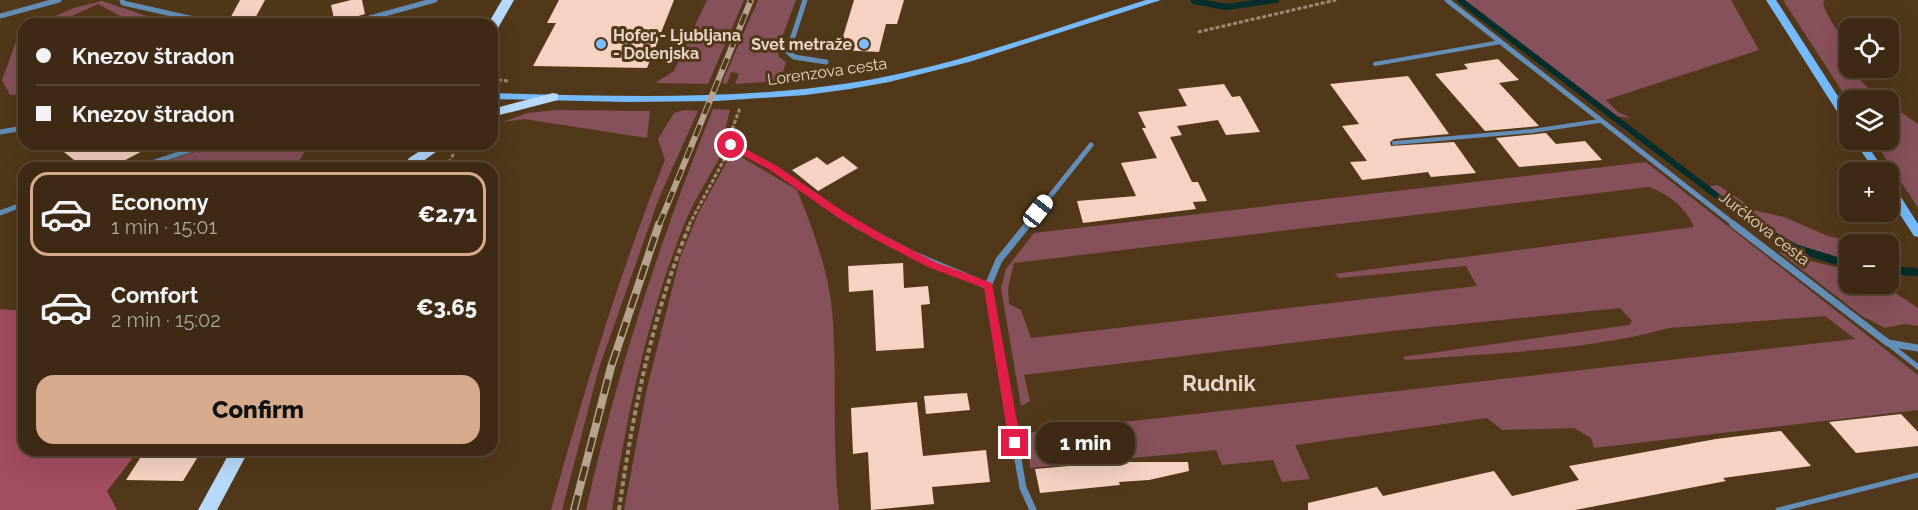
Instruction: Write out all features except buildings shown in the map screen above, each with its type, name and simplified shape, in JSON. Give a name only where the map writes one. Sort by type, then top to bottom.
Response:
[{"type":"main road","points":[[498,18],[508,0]]},
{"type":"main road","points":[[498,111],[553,97]]},
{"type":"main road","points":[[415,162],[432,150]]},
{"type":"main road","points":[[207,510],[237,456]]},
{"type":"street","points":[[0,16],[59,0]]},
{"type":"street","points":[[122,0],[123,3],[140,8],[188,18]]},
{"type":"street","points":[[370,18],[435,0]]},
{"type":"street","points":[[805,0],[788,52],[794,57],[826,62]]},
{"type":"street","name":"Lorenzova cesta","points":[[498,96],[740,97],[852,86],[936,67],[1156,0]]},
{"type":"street","name":"Jurčkova cesta","points":[[1447,0],[1599,121],[1888,343],[1918,348]]},
{"type":"street","points":[[1771,0],[1839,107]]},
{"type":"street","points":[[0,132],[18,129]]},
{"type":"street","points":[[731,145],[773,168],[881,238],[931,264],[988,286]]},
{"type":"street","points":[[1033,510],[1023,488],[988,286],[999,260],[1090,145]]},
{"type":"street","points":[[154,162],[191,150]]},
{"type":"street","points":[[1899,203],[1918,233]]},
{"type":"street","points":[[0,213],[18,206]]},
{"type":"lane","points":[[1375,64],[1501,42]]},
{"type":"lane","points":[[1394,143],[1532,131],[1599,121]]},
{"type":"lane","points":[[1888,343],[1918,367]]},
{"type":"lane","points":[[1778,510],[1918,475]]},
{"type":"path","points":[[1198,32],[1336,0]]},
{"type":"path","points":[[619,510],[636,410],[674,265],[693,218],[731,145],[729,139],[740,105]]},
{"type":"shaded area","points":[[707,0],[744,0],[708,84],[655,83],[674,71]]},
{"type":"shaded area","points":[[758,0],[796,0],[777,51],[779,57],[786,62],[781,78],[776,81],[735,84],[739,74],[731,72],[727,84],[722,83]]},
{"type":"shaded area","points":[[1463,0],[1731,0],[1759,50],[1606,100],[1618,112],[1631,118],[1613,116]]},
{"type":"shaded area","points":[[1783,0],[1825,0],[1823,2],[1827,12],[1839,35],[1839,78],[1858,78],[1871,90],[1841,90]]},
{"type":"shaded area","points":[[102,1],[150,17],[124,18],[98,4],[67,18],[50,18],[74,8]]},
{"type":"shaded area","points":[[18,36],[18,94],[10,95],[2,80]]},
{"type":"shaded area","points":[[713,109],[730,110],[722,142],[722,153],[686,220],[658,298],[624,439],[612,510],[586,510],[611,408],[641,307],[675,208]]},
{"type":"shaded area","points":[[556,110],[650,111],[647,138],[524,119],[502,122],[528,113]]},
{"type":"shaded area","points":[[684,110],[698,111],[659,198],[599,368],[562,510],[551,510],[603,333],[632,246],[665,160],[658,139],[674,113]]},
{"type":"shaded area","points":[[1899,111],[1918,124],[1918,208],[1899,179],[1899,162],[1888,162],[1880,150],[1899,150]]},
{"type":"shaded area","points":[[201,150],[306,150],[298,162],[167,161]]},
{"type":"shaded area","points":[[738,155],[797,190],[821,255],[832,306],[839,510],[624,510],[647,388],[680,258],[699,212],[728,160]]},
{"type":"shaded area","points":[[1646,162],[1918,375],[1918,410],[1594,448],[1591,438],[1574,428],[1502,430],[1487,418],[1295,445],[1310,479],[1282,482],[1273,460],[1222,465],[1216,450],[1030,468],[1027,433],[1855,339],[1825,316],[1669,328],[1605,342],[1539,350],[1406,360],[1402,357],[1629,325],[1632,321],[1620,308],[1391,331],[1024,375],[1030,401],[1021,406],[1001,288],[1006,269],[1034,233]],"holes":[[[1649,187],[1657,190],[1681,208],[1694,227],[1335,274],[1339,278],[1466,266],[1477,286],[1031,338],[1021,310],[1009,304],[1008,288],[1014,263]]]},
{"type":"shaded area","points":[[1718,185],[1757,211],[1784,217],[1839,239],[1839,260],[1789,242],[1707,187]]},
{"type":"shaded area","points":[[1784,250],[1810,261],[1839,268],[1839,294],[1897,294],[1918,308],[1918,326],[1904,324],[1885,328],[1862,316],[1779,252]]},
{"type":"shaded area","points":[[0,309],[18,310],[18,456],[134,456],[107,491],[117,510],[0,510]]},
{"type":"waterway","points":[[1194,1],[1226,7],[1276,0]]},
{"type":"waterway","points":[[1460,0],[1755,225]]},
{"type":"waterway","points":[[1753,224],[1795,248],[1839,262]]},
{"type":"waterway","points":[[1899,271],[1915,272]]},
{"type":"railway","points":[[659,225],[751,0]]},
{"type":"railway","points":[[574,510],[611,367],[659,224]]},
{"type":"place","name":"Hofer - Ljubljana - Dolenjska","points":[[601,44]]},
{"type":"place","name":"Svet metraže","points":[[864,44]]},
{"type":"district","name":"Rudnik","points":[[1219,383]]},
{"type":"route","points":[[731,145],[773,168],[881,238],[931,264],[988,286],[1015,443]]}]
